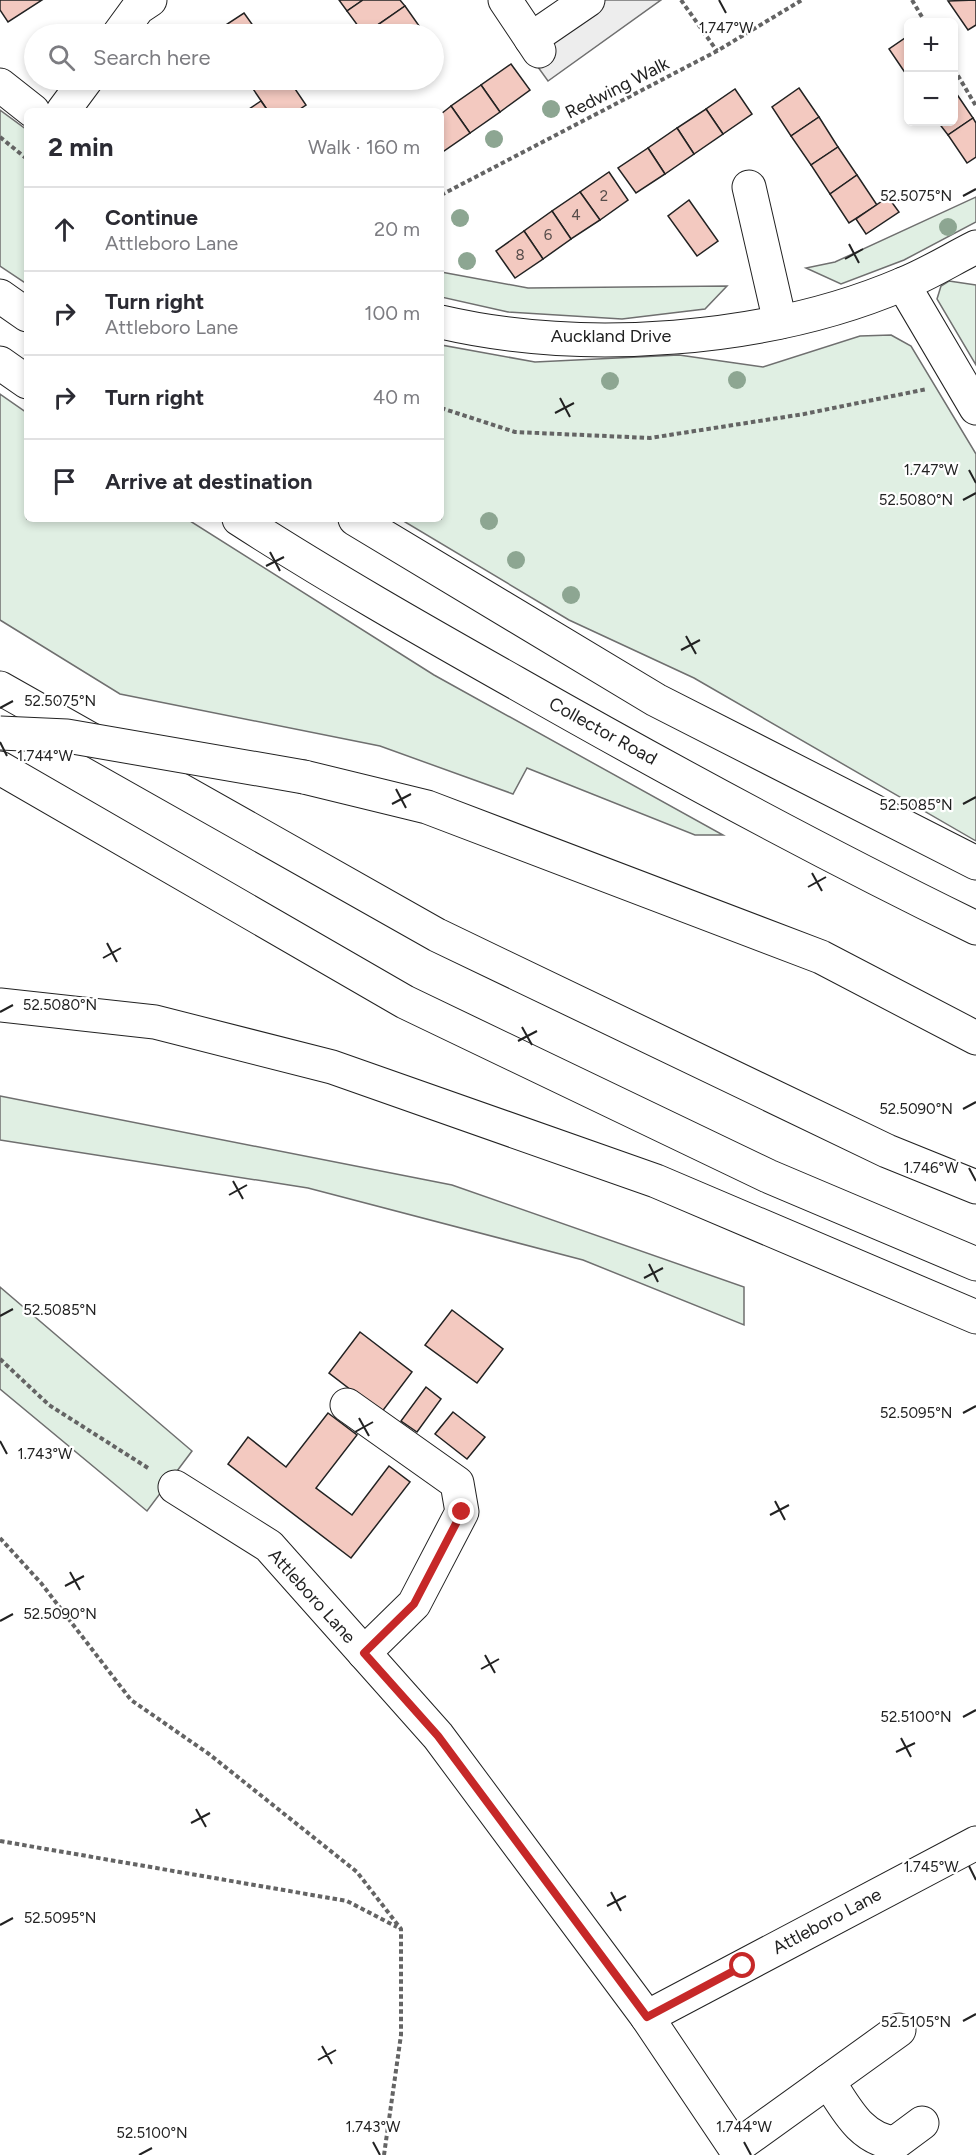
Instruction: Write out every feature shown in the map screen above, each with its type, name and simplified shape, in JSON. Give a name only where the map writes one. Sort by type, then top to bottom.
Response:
[{"type":"main road","points":[[126,24],[138,8],[150,0]]},
{"type":"main road","points":[[504,0],[535,45],[588,0]]},
{"type":"main road","points":[[0,85],[29,108]]},
{"type":"main road","points":[[65,108],[79,90]]},
{"type":"main road","points":[[749,187],[780,322]]},
{"type":"main road","name":"Auckland Drive","points":[[444,322],[519,334],[579,338],[674,337],[732,332],[780,322],[903,284],[976,247]]},
{"type":"main road","points":[[903,284],[976,408]]},
{"type":"main road","points":[[0,296],[24,313]]},
{"type":"main road","points":[[0,363],[24,380]]},
{"type":"main road","name":"Collector Road","points":[[244,522],[325,574],[608,735],[903,892],[976,928]]},
{"type":"main road","points":[[360,522],[656,700],[976,863]]},
{"type":"main road","points":[[0,688],[437,935],[887,1151],[976,1187]]},
{"type":"main road","points":[[0,733],[68,736],[304,777],[428,807],[821,957],[976,1038]]},
{"type":"main road","points":[[0,768],[405,1002],[768,1176],[976,1264]]},
{"type":"main road","points":[[0,1005],[154,1022],[332,1067],[656,1182],[976,1317]]},
{"type":"main road","points":[[347,1405],[457,1483],[462,1512],[414,1604],[364,1653]]},
{"type":"main road","name":"Attleboro Lane","points":[[175,1487],[269,1546],[438,1736],[647,2017],[735,2148],[828,2081]]},
{"type":"main road","name":"Attleboro Lane","points":[[647,2017],[976,1843]]},
{"type":"main road","points":[[899,2030],[828,2081],[862,2130],[879,2141],[895,2143],[922,2123]]},
{"type":"path","points":[[681,0],[717,51]]},
{"type":"path","name":"Redwing Walk","points":[[444,193],[717,51],[802,0]]},
{"type":"path","points":[[912,0],[923,18]]},
{"type":"path","points":[[956,72],[976,106]]},
{"type":"path","points":[[0,137],[24,157]]},
{"type":"path","points":[[444,409],[515,432],[650,438],[804,414],[947,385],[959,379]]},
{"type":"path","points":[[0,1359],[49,1405],[120,1448],[175,1487]]},
{"type":"path","points":[[0,1538],[41,1583],[131,1701],[209,1754],[357,1872],[401,1929],[401,2035],[384,2155]]},
{"type":"path","points":[[0,1841],[347,1901],[401,1929]]},
{"type":"green space","points":[[0,110],[24,128],[24,282],[0,266]]},
{"type":"green space","points":[[976,197],[976,222],[904,260],[841,284],[806,268],[835,262]]},
{"type":"green space","points":[[444,273],[528,288],[727,286],[705,309],[622,319],[508,312],[444,298]]},
{"type":"green space","points":[[949,281],[976,285],[976,365],[937,299],[941,286]]},
{"type":"green space","points":[[891,335],[911,346],[976,454],[976,841],[694,678],[569,620],[405,522],[444,522],[444,346],[535,362],[679,355],[763,367],[860,336]]},
{"type":"green space","points":[[0,394],[24,411],[24,522],[192,522],[434,675],[723,835],[695,835],[527,768],[513,794],[380,746],[120,694],[0,620]]},
{"type":"green space","points":[[0,1096],[452,1185],[744,1287],[744,1325],[583,1260],[308,1188],[0,1140]]},
{"type":"green space","points":[[0,1287],[192,1451],[147,1511],[0,1389]]},
{"type":"shaded area","points":[[578,0],[661,0],[548,81],[530,56]]},
{"type":"building","points":[[0,0],[42,0],[8,22],[0,10]]},
{"type":"building","points":[[339,0],[363,0],[347,11]]},
{"type":"building","points":[[363,0],[400,0],[405,6],[379,24],[357,24],[347,11]]},
{"type":"building","points":[[976,0],[976,25],[968,30],[948,1]]},
{"type":"building","points":[[405,6],[418,24],[379,24]]},
{"type":"building","points":[[244,13],[252,24],[227,24]]},
{"type":"building","points":[[904,39],[904,71],[889,49]]},
{"type":"building","points":[[511,64],[530,90],[500,112],[481,85]]},
{"type":"building","points":[[481,85],[500,112],[470,133],[451,106]]},
{"type":"building","points":[[799,88],[819,117],[791,136],[772,107]]},
{"type":"building","points":[[735,89],[752,114],[723,134],[706,109]]},
{"type":"building","points":[[254,90],[296,90],[306,105],[302,108],[266,108]]},
{"type":"building","points":[[958,96],[973,118],[948,135],[941,126],[958,126]]},
{"type":"building","points":[[261,101],[266,108],[250,108]]},
{"type":"building","points":[[451,106],[470,133],[444,151],[444,112]]},
{"type":"building","points":[[706,109],[723,134],[694,154],[677,128]]},
{"type":"building","points":[[819,117],[838,147],[811,165],[791,136]]},
{"type":"building","points":[[973,118],[976,123],[976,157],[967,163],[948,135]]},
{"type":"building","points":[[677,128],[694,154],[665,174],[648,148]]},
{"type":"building","points":[[838,147],[857,175],[830,194],[811,165]]},
{"type":"building","points":[[648,148],[665,174],[636,193],[618,168]]},
{"type":"building","points":[[609,172],[628,200],[600,220],[580,192]]},
{"type":"building","points":[[857,175],[877,205],[849,223],[830,194]]},
{"type":"building","points":[[580,192],[600,220],[571,239],[552,211]]},
{"type":"building","points":[[888,197],[899,212],[866,234],[856,219]]},
{"type":"building","points":[[689,200],[718,241],[697,256],[668,216]]},
{"type":"building","points":[[552,211],[571,239],[543,259],[524,231]]},
{"type":"building","points":[[524,231],[543,259],[515,278],[496,251]]},
{"type":"building","points":[[452,1310],[503,1349],[477,1383],[425,1345]]},
{"type":"building","points":[[360,1332],[412,1372],[381,1413],[329,1373]]},
{"type":"building","points":[[426,1387],[441,1399],[417,1432],[401,1421]]},
{"type":"building","points":[[453,1412],[485,1437],[467,1459],[435,1434]]},
{"type":"building","points":[[328,1413],[357,1435],[316,1488],[352,1515],[389,1466],[410,1482],[351,1558],[228,1464],[248,1437],[286,1467]]},
{"type":"route","points":[[462,1512],[414,1604],[364,1653],[438,1736],[647,2017],[743,1966]]}]
